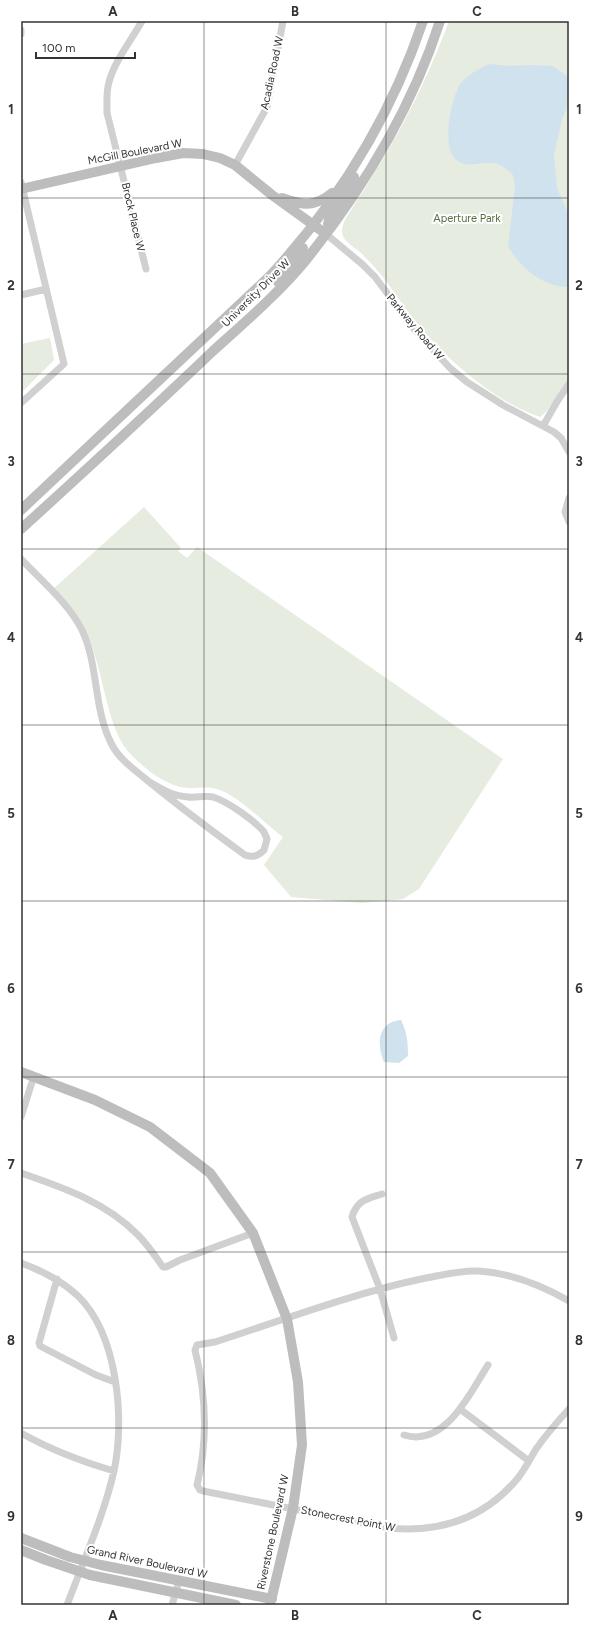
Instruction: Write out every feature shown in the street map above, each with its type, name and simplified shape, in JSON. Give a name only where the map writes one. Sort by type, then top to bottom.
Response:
[{"type":"main road","name":"University Drive W","points":[[21,510],[270,276],[292,252],[314,225],[373,134],[411,57],[423,21]]},
{"type":"main road","name":"University Drive W","points":[[21,529],[271,297],[305,261],[354,195],[393,129],[427,58],[440,22]]},
{"type":"main road","points":[[326,234],[330,216],[352,180],[373,134]]},
{"type":"main road","name":"McGill Boulevard W","points":[[22,187],[183,153],[203,154],[220,158],[235,165],[272,195],[326,234]]},
{"type":"main road","points":[[272,195],[296,203],[314,204],[326,198],[342,184]]},
{"type":"main road","points":[[271,297],[279,280],[314,231],[314,225]]},
{"type":"main road","name":"Riverstone Boulevard W","points":[[21,1072],[95,1100],[150,1127],[210,1173],[254,1233],[287,1319],[298,1382],[302,1445],[293,1508],[271,1602]]},
{"type":"main road","name":"Grand River Boulevard W","points":[[21,1538],[101,1566],[179,1581],[271,1602]]},
{"type":"main road","points":[[21,1550],[79,1571],[121,1582],[236,1605]]},
{"type":"street","name":"Brock Place W","points":[[142,21],[113,71],[109,83],[107,113],[146,270]]},
{"type":"street","name":"Acadia Road W","points":[[235,165],[267,107],[283,21]]},
{"type":"street","points":[[21,404],[64,364],[22,187]]},
{"type":"street","name":"Parkway Road W","points":[[326,234],[375,277],[414,329],[450,368],[467,382],[491,398],[554,432],[561,438],[569,452]]},
{"type":"street","points":[[21,295],[46,289]]},
{"type":"street","points":[[543,426],[569,384]]},
{"type":"street","points":[[569,498],[565,512],[569,522]]},
{"type":"street","points":[[21,559],[70,612],[78,624],[87,646],[104,724],[112,745],[123,760],[148,781],[245,855],[254,856],[264,850],[267,839],[264,832],[227,803],[207,796],[191,798],[174,795],[148,781]]},
{"type":"street","points":[[21,1117],[34,1076]]},
{"type":"street","points":[[21,1173],[72,1190],[105,1208],[120,1218],[139,1236],[163,1267],[254,1233]]},
{"type":"street","points":[[382,1194],[361,1202],[355,1208],[352,1217],[380,1289],[394,1338]]},
{"type":"street","points":[[21,1263],[57,1279],[78,1297],[91,1312],[97,1323],[110,1357],[115,1382],[119,1430],[114,1471],[109,1491],[67,1605]]},
{"type":"street","points":[[287,1319],[394,1285],[443,1275],[476,1271],[504,1275],[530,1282],[569,1301]]},
{"type":"street","points":[[57,1279],[39,1343],[40,1346],[96,1375],[115,1382]]},
{"type":"street","name":"Stonecrest Point W","points":[[287,1319],[215,1342],[197,1345],[196,1347],[203,1388],[205,1418],[202,1468],[197,1485],[200,1490],[389,1528],[414,1529],[448,1525],[469,1516],[491,1503],[509,1488],[546,1436],[569,1409]]},
{"type":"street","points":[[404,1435],[412,1437],[428,1435],[445,1426],[460,1409],[488,1365]]},
{"type":"street","points":[[460,1409],[529,1461]]},
{"type":"street","points":[[21,1433],[42,1445],[80,1461],[114,1471]]},
{"type":"street","points":[[172,1605],[179,1581]]},
{"type":"green space","name":"Aperture Park","points":[[449,21],[569,21],[569,381],[546,412],[540,417],[524,411],[491,392],[460,367],[415,321],[375,268],[344,238],[342,234],[343,224],[346,218],[404,122],[436,55]]},
{"type":"green space","points":[[50,338],[54,360],[21,393],[21,344]]},
{"type":"green space","points":[[144,507],[181,548],[178,551],[187,558],[197,547],[503,759],[419,889],[403,899],[361,903],[291,897],[264,865],[283,837],[227,793],[212,788],[190,788],[173,784],[147,769],[127,750],[120,740],[110,714],[91,644],[79,625],[51,591]]},
{"type":"water","points":[[489,64],[509,66],[552,66],[565,74],[569,81],[569,103],[562,119],[554,155],[557,188],[569,215],[569,287],[550,284],[534,275],[526,269],[508,247],[515,186],[513,175],[505,168],[495,163],[465,164],[456,160],[451,154],[448,134],[449,122],[457,90],[467,77]]},
{"type":"water","points":[[401,1020],[407,1037],[408,1056],[399,1063],[384,1062],[380,1048],[383,1029],[393,1022]]}]
